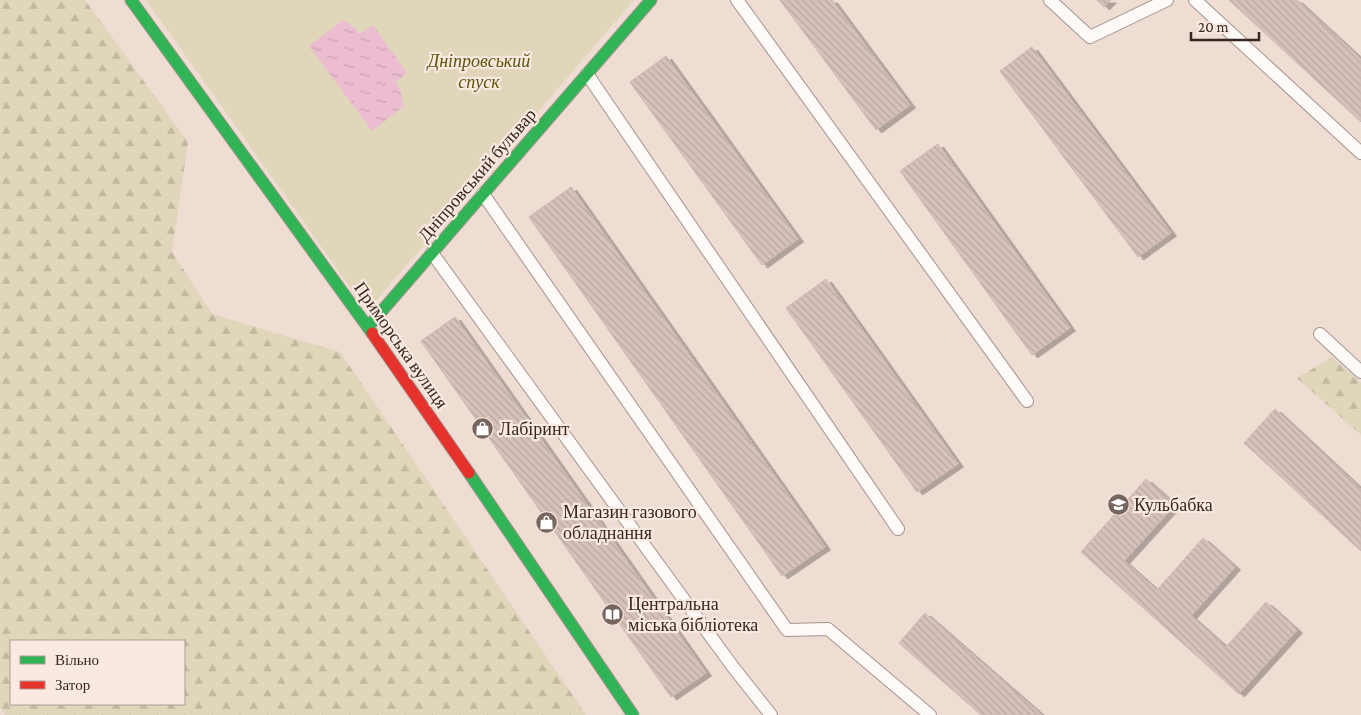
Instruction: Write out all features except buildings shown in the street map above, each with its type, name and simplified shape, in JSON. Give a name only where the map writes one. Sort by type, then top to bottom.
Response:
[{"type":"street","name":"Приморська вулиця","points":[[132,0],[396,366],[633,715]]},
{"type":"street","name":"Дніпровський бульвар","points":[[368,327],[651,0]]},
{"type":"lane","points":[[737,0],[1027,401]]},
{"type":"lane","points":[[1050,0],[1090,37],[1167,0]]},
{"type":"lane","points":[[1195,0],[1361,153]]},
{"type":"lane","points":[[587,74],[898,529]]},
{"type":"lane","points":[[482,194],[787,630],[828,629],[930,715]]},
{"type":"lane","points":[[432,252],[727,660],[771,715]]},
{"type":"lane","points":[[1320,334],[1361,372]]},
{"type":"green space","points":[[0,0],[85,0],[188,142],[172,252],[212,314],[340,352],[586,715],[5,715],[0,707]]},
{"type":"green space","name":"Дніпровський спуск","points":[[146,0],[634,0],[367,311]],"holes":[[[373,25],[395,82],[309,46],[354,27],[360,35]]]},
{"type":"green space","points":[[1332,357],[1361,383],[1361,435],[1297,378]]},
{"type":"water","points":[[343,20],[354,27],[360,34],[373,25],[407,73],[395,82],[400,89],[404,106],[372,131],[309,46]]},
{"type":"traffic: fast","points":[[131,0],[372,333]]},
{"type":"traffic: fast","points":[[368,327],[651,0]]},
{"type":"traffic: fast","points":[[469,473],[633,715]]},
{"type":"traffic: jam","points":[[372,333],[469,473]]},
{"type":"place","name":"Лабіринт","points":[[483,429]]},
{"type":"place","name":"Кульбабка","points":[[1118,505]]},
{"type":"place","name":"Магазин газового обладнання","points":[[547,522]]},
{"type":"place","name":"Центральна міська бібліотека","points":[[612,614]]}]
